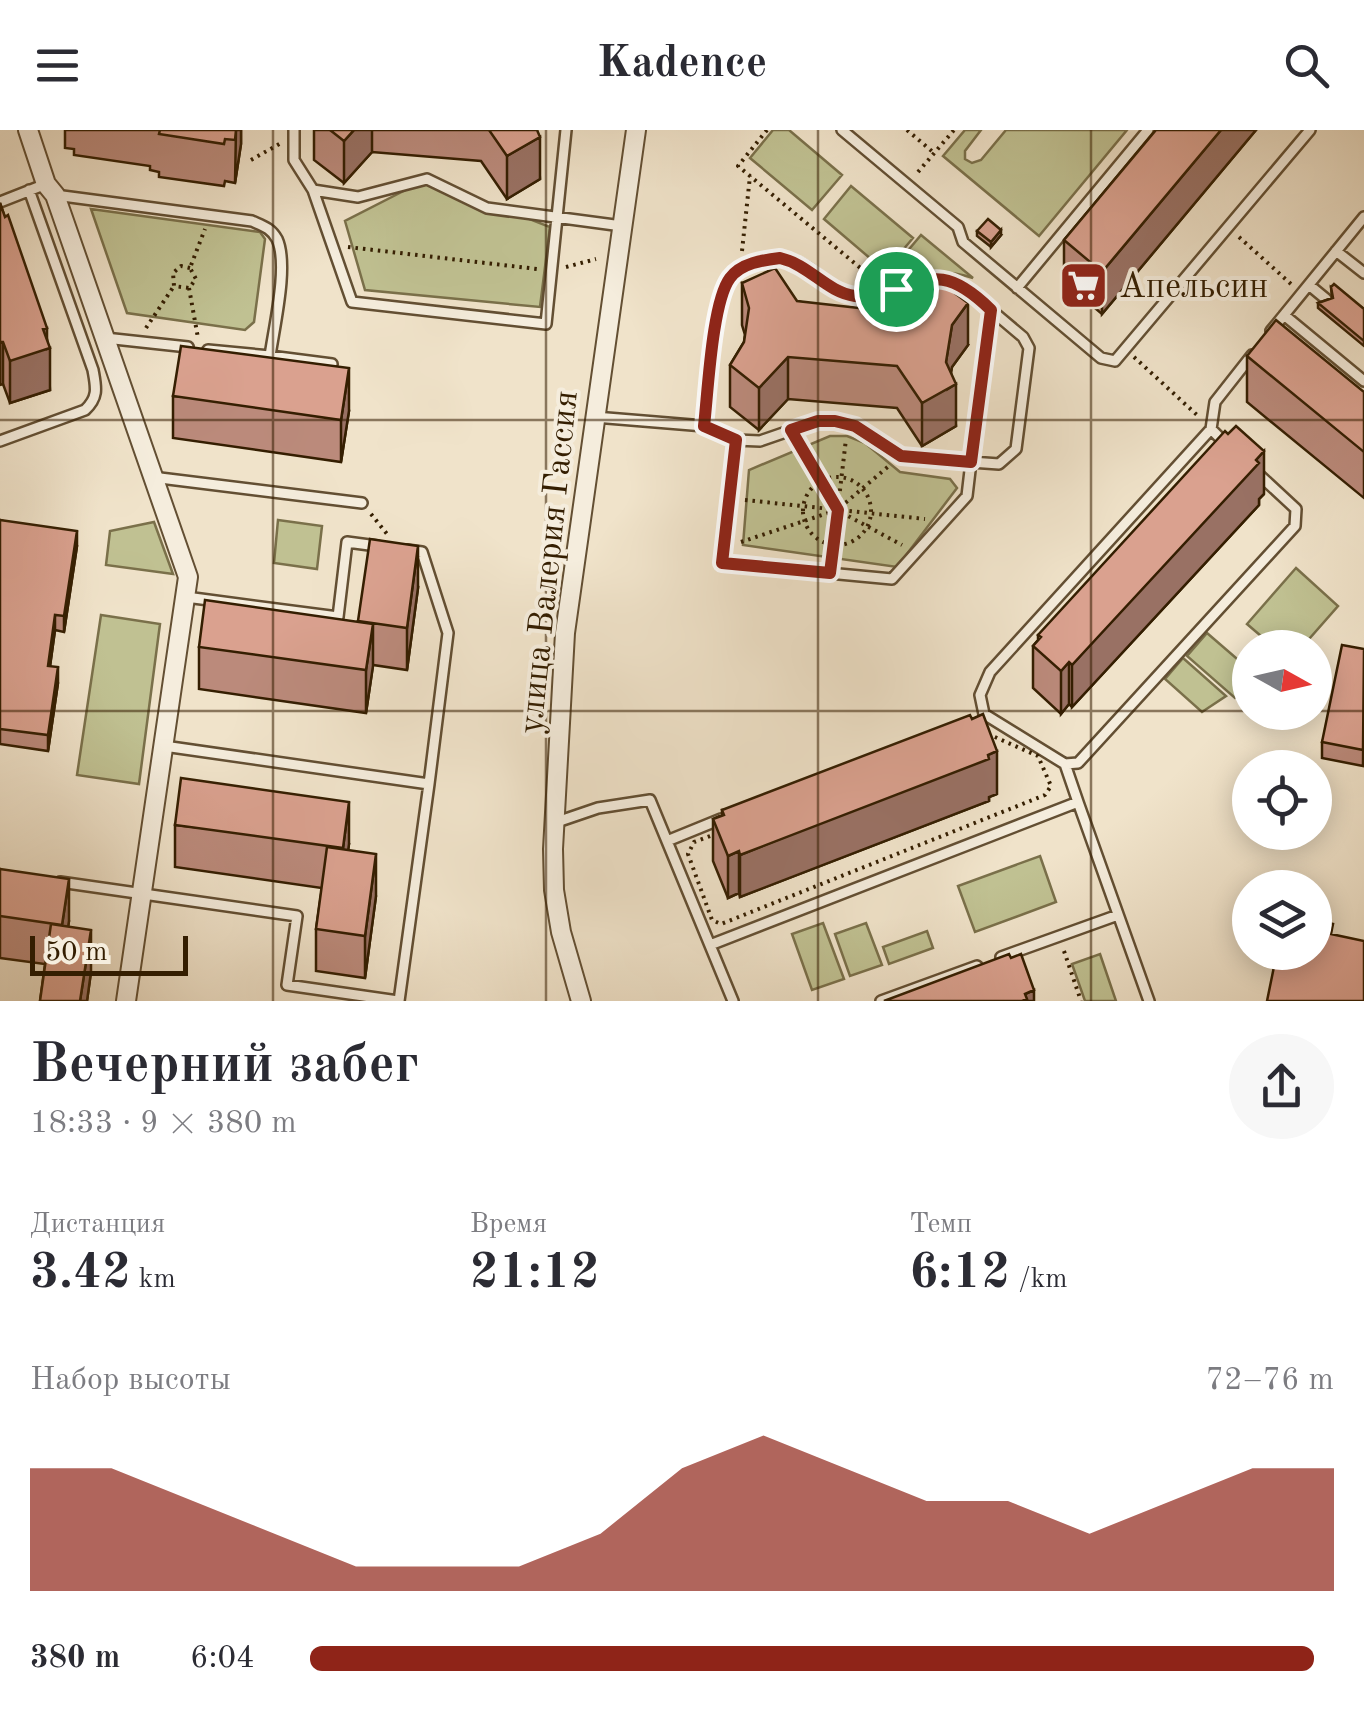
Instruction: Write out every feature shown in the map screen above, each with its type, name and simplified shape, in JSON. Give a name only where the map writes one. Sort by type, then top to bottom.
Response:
[{"type":"street","points":[[28,130],[44,190],[105,338],[188,577],[126,1001]]},
{"type":"street","name":"улица Валерия Гассия","points":[[581,1001],[561,932],[554,890],[565,633],[636,130]]},
{"type":"lane","points":[[294,133],[294,160],[313,190],[352,302],[546,324],[566,130]]},
{"type":"lane","points":[[842,130],[958,227],[963,242],[1017,288],[1102,358],[1115,361],[1310,130]]},
{"type":"lane","points":[[1017,288],[1148,130]]},
{"type":"lane","points":[[313,190],[358,197],[427,179],[487,208],[622,226]]},
{"type":"lane","points":[[0,440],[85,410],[93,403],[97,391],[44,190]]},
{"type":"lane","points":[[0,202],[44,190],[252,221],[269,228],[278,240],[282,260],[270,356]]},
{"type":"lane","points":[[1253,469],[1296,509],[1295,526],[1078,763],[1065,764],[984,714],[980,695],[990,672],[1211,429],[1220,393],[1364,217]]},
{"type":"lane","points":[[1336,251],[1364,274]]},
{"type":"lane","points":[[595,417],[704,426],[736,440],[760,441],[818,421],[848,424],[877,438],[901,456],[999,464],[1016,449],[1028,348],[1023,337],[960,284],[938,279],[916,281],[877,296],[854,296],[830,288],[799,262],[764,260],[732,275],[721,295],[704,426]]},
{"type":"lane","points":[[1306,289],[1326,299]]},
{"type":"lane","points":[[736,440],[722,563],[892,579],[967,496],[991,310]]},
{"type":"lane","points":[[1284,315],[1364,381]]},
{"type":"lane","points":[[105,338],[332,364]]},
{"type":"lane","points":[[1211,429],[1238,456]]},
{"type":"lane","points":[[152,477],[362,503]]},
{"type":"lane","points":[[185,597],[338,617],[347,542],[382,546]]},
{"type":"lane","points":[[56,881],[297,916],[287,985],[398,1001],[448,633],[422,552],[400,549]]},
{"type":"lane","points":[[966,721],[984,714]]},
{"type":"lane","points":[[163,746],[429,784]]},
{"type":"lane","points":[[1065,764],[1149,1001]]},
{"type":"lane","points":[[554,823],[598,808],[650,800],[733,1001]]},
{"type":"lane","points":[[710,945],[1078,802]]},
{"type":"lane","points":[[666,841],[737,813]]},
{"type":"lane","points":[[881,1001],[1118,915]]},
{"type":"path","points":[[767,130],[738,166],[888,291]]},
{"type":"path","points":[[907,130],[934,153]]},
{"type":"path","points":[[908,185],[954,130]]},
{"type":"path","points":[[251,160],[294,133]]},
{"type":"path","points":[[740,269],[750,176]]},
{"type":"path","points":[[190,268],[212,216]]},
{"type":"path","points":[[1229,228],[1306,289]]},
{"type":"path","points":[[333,246],[551,270],[596,259]]},
{"type":"path","points":[[139,342],[174,286],[173,273],[181,266],[190,268],[196,278],[189,288],[200,349]]},
{"type":"path","points":[[174,286],[189,288]]},
{"type":"path","points":[[1127,350],[1211,429]]},
{"type":"path","points":[[830,573],[848,424]]},
{"type":"path","points":[[791,430],[838,510],[916,553]]},
{"type":"path","points":[[724,548],[838,510],[901,456]]},
{"type":"path","points":[[841,478],[862,488],[871,504],[871,514],[868,527],[858,538],[833,545],[812,534],[805,521],[804,506],[812,488],[821,481],[841,478]]},
{"type":"path","points":[[730,498],[944,522]]},
{"type":"path","points":[[362,503],[400,549]]},
{"type":"path","points":[[988,734],[1038,756],[1050,786],[1045,795],[721,924],[712,920],[688,854],[694,842],[988,734]]},
{"type":"path","points":[[1064,951],[1081,1001]]},
{"type":"green space","points":[[773,130],[789,130],[842,175],[812,210],[750,158]]},
{"type":"green space","points":[[965,130],[981,130],[965,151],[965,159],[972,163],[981,160],[1006,130],[1127,130],[1039,236],[943,156]]},
{"type":"green space","points":[[427,179],[550,227],[540,307],[365,290],[345,221]]},
{"type":"green space","points":[[851,186],[913,238],[885,271],[824,219]]},
{"type":"green space","points":[[91,209],[260,232],[265,239],[254,322],[245,330],[127,313]]},
{"type":"green space","points":[[921,235],[973,278],[932,273],[892,286],[884,279]]},
{"type":"green space","points":[[830,436],[847,436],[865,443],[900,472],[950,479],[957,488],[897,567],[743,545],[749,470]]},
{"type":"green space","points":[[278,520],[322,526],[317,569],[274,563]]},
{"type":"green space","points":[[154,522],[173,574],[106,565],[110,531]]},
{"type":"green space","points":[[1296,568],[1338,606],[1317,630],[1254,630],[1247,624]]},
{"type":"green space","points":[[101,615],[160,624],[139,784],[77,775]]},
{"type":"green space","points":[[1207,633],[1232,655],[1232,695],[1187,656]]},
{"type":"green space","points":[[1183,658],[1226,696],[1202,712],[1165,679]]},
{"type":"green space","points":[[1040,856],[1056,902],[975,932],[958,886]]},
{"type":"green space","points":[[823,923],[844,979],[812,990],[792,934]]},
{"type":"green space","points":[[866,923],[882,965],[850,976],[835,934]]},
{"type":"green space","points":[[927,931],[933,948],[889,964],[883,947]]},
{"type":"green space","points":[[1100,954],[1116,1001],[1085,1001],[1072,964]]},
{"type":"building","points":[[160,130],[236,130],[235,140],[225,139],[224,144],[159,134]]},
{"type":"building","points":[[330,130],[354,130],[344,141]]},
{"type":"building","points":[[489,130],[537,130],[540,137],[507,156]]},
{"type":"building","points":[[1156,130],[1221,130],[1102,272],[1064,240]]},
{"type":"building","points":[[0,203],[5,217],[8,215],[47,328],[43,329],[50,348],[10,361],[0,342]]},
{"type":"building","points":[[988,219],[1001,230],[991,242],[977,231]]},
{"type":"building","points":[[775,268],[797,301],[903,313],[937,280],[968,303],[952,325],[946,362],[956,384],[922,403],[897,366],[788,357],[759,388],[730,365],[744,342],[749,308],[742,283]]},
{"type":"building","points":[[1334,284],[1364,309],[1364,341],[1318,303],[1333,298]]},
{"type":"building","points":[[1276,320],[1364,392],[1364,452],[1247,356]]},
{"type":"building","points":[[181,346],[349,368],[341,420],[173,396]]},
{"type":"building","points":[[1236,426],[1264,451],[1256,460],[1259,463],[1072,665],[1069,662],[1061,671],[1033,646],[1041,637],[1038,635],[1225,431],[1228,434]]},
{"type":"building","points":[[0,520],[77,531],[64,616],[55,615],[48,666],[58,667],[48,735],[0,729]]},
{"type":"building","points":[[370,539],[418,546],[407,628],[358,621]]},
{"type":"building","points":[[205,600],[373,624],[366,670],[199,647]]},
{"type":"building","points":[[1342,645],[1364,649],[1363,750],[1322,742],[1324,730],[1332,730],[1332,694]]},
{"type":"building","points":[[983,714],[997,751],[988,755],[989,759],[740,855],[739,851],[728,856],[713,819],[724,815],[722,810],[970,715],[972,719]]},
{"type":"building","points":[[181,778],[349,802],[343,848],[175,825]]},
{"type":"building","points":[[327,847],[376,854],[365,936],[316,929]]},
{"type":"building","points":[[0,869],[69,879],[62,925],[0,916]]},
{"type":"building","points":[[51,924],[91,930],[80,1001],[40,1001]]},
{"type":"building","points":[[1332,934],[1364,941],[1364,1001],[1267,1001],[1273,970],[1332,970]]},
{"type":"building","points":[[1009,954],[1011,958],[1021,954],[1034,990],[1025,994],[1027,999],[1022,1001],[884,1001]]},
{"type":"place","name":"Апельсин","points":[[1084,285]]},
{"type":"route","points":[[780,258],[799,262],[830,288],[854,296],[877,296],[896,289],[916,281],[938,279],[960,284],[991,310],[971,462],[901,456],[855,426],[835,421],[800,426],[791,430],[838,510],[830,573],[722,563],[736,440],[704,426],[721,295],[732,275],[746,266],[780,258]]}]
